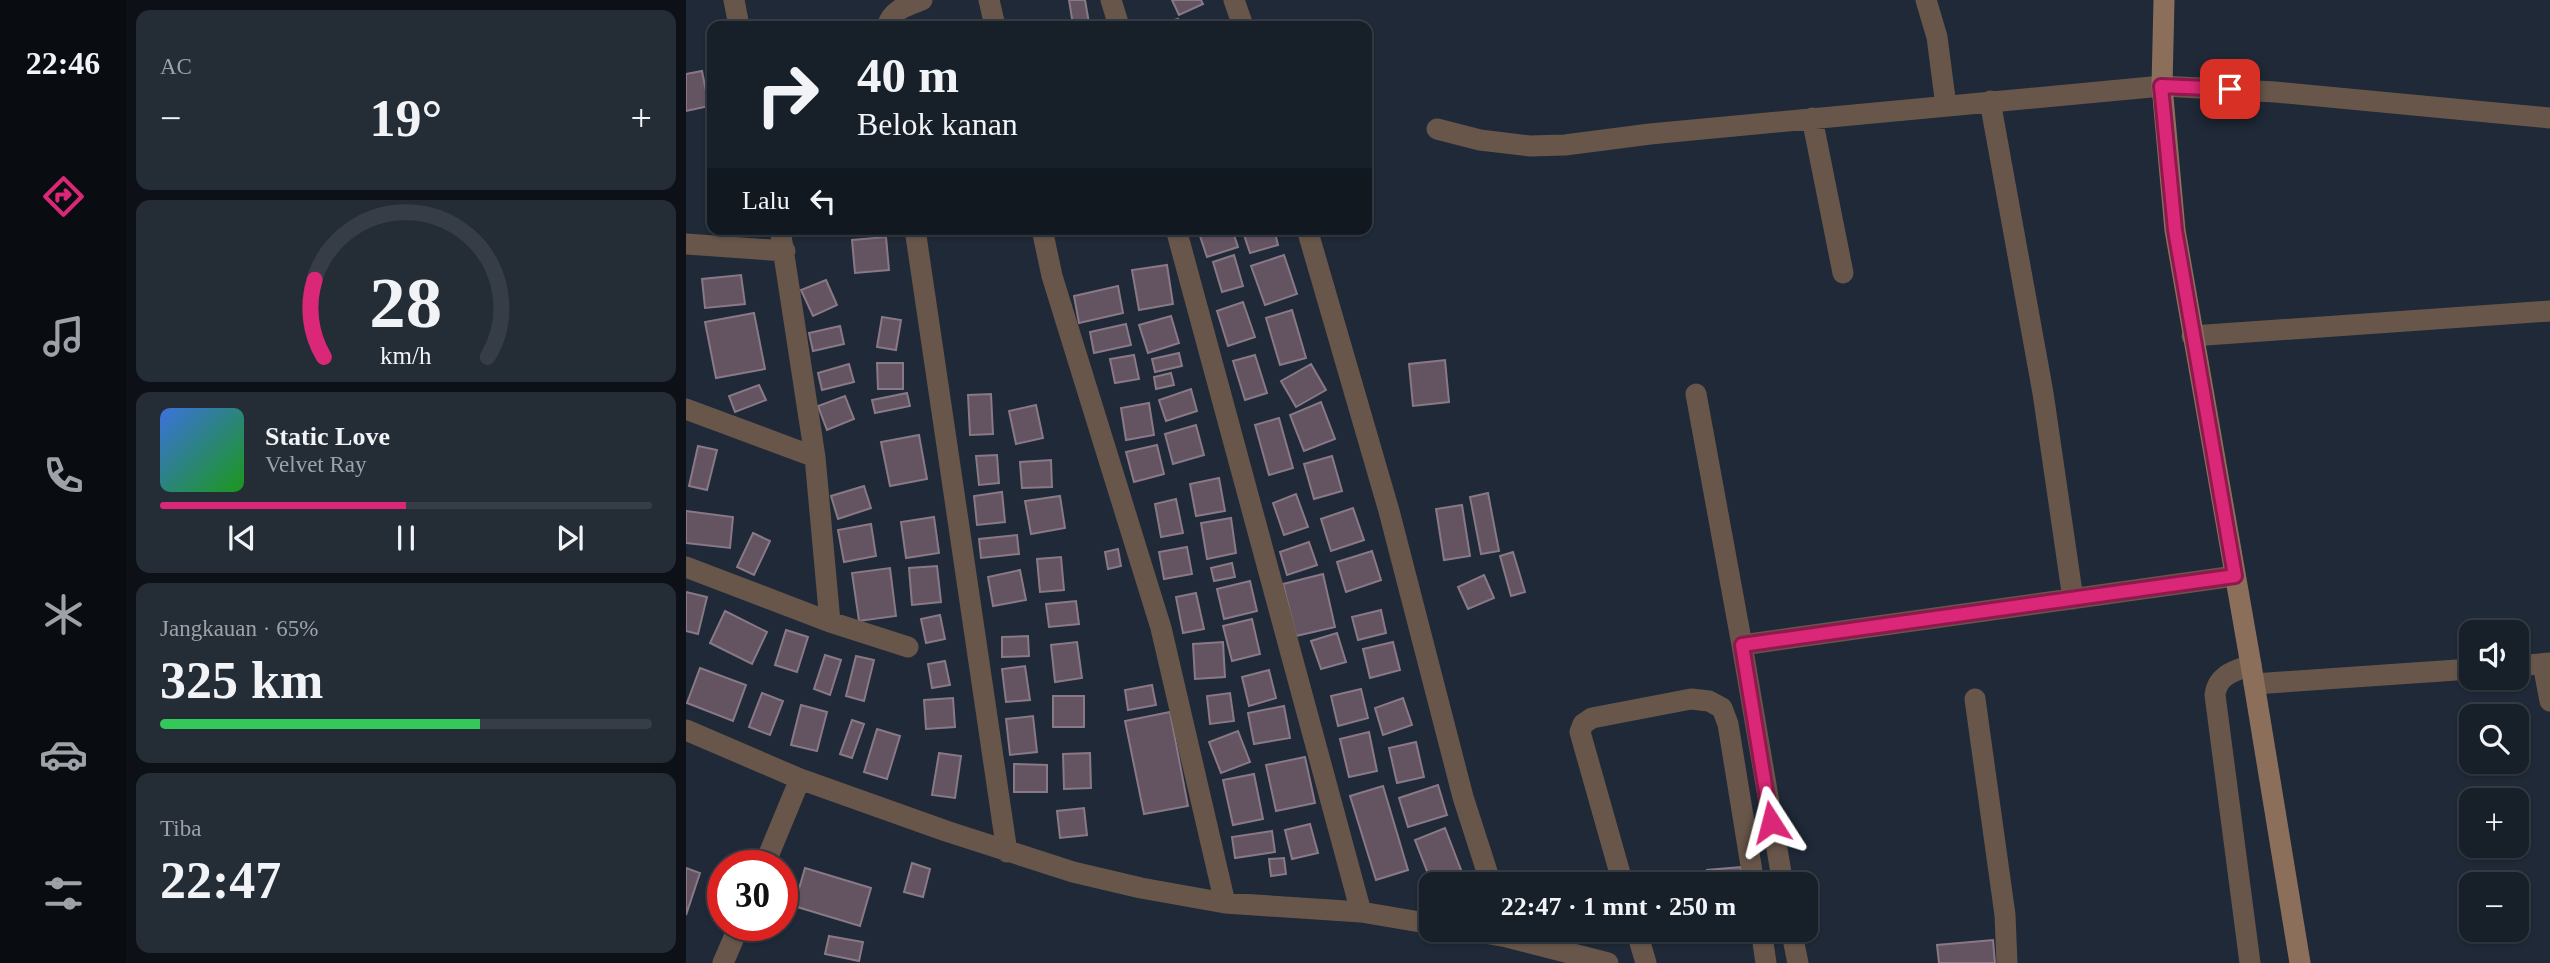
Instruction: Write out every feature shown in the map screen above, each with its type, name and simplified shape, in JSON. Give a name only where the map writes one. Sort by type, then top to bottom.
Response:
[{"type":"street","points":[[734,0],[738,21]]},
{"type":"street","points":[[889,21],[900,9],[922,0]]},
{"type":"street","points":[[989,0],[994,21]]},
{"type":"street","points":[[1111,0],[1117,21]]},
{"type":"street","points":[[1234,0],[1240,21]]},
{"type":"street","points":[[1926,0],[1937,37],[1946,106]]},
{"type":"street","points":[[2164,0],[2161,86],[2175,230],[2253,674],[2300,963]]},
{"type":"street","points":[[1437,129],[1530,146],[1565,145],[1650,134],[2161,86],[2275,92],[2550,118]]},
{"type":"street","points":[[1990,101],[2043,393],[2073,599]]},
{"type":"street","points":[[1812,118],[1843,273]]},
{"type":"street","points":[[781,235],[815,457],[830,622]]},
{"type":"street","points":[[916,235],[1007,852]]},
{"type":"street","points":[[1043,235],[1052,276],[1161,628],[1225,903]]},
{"type":"street","points":[[1178,235],[1361,912]]},
{"type":"street","points":[[1309,235],[1389,512],[1463,797],[1487,872]]},
{"type":"street","points":[[686,244],[785,251]]},
{"type":"street","points":[[2192,336],[2550,311]]},
{"type":"street","points":[[1696,394],[1781,872]]},
{"type":"street","points":[[686,409],[815,457]]},
{"type":"street","points":[[686,567],[830,622],[908,647]]},
{"type":"street","points":[[1742,645],[2235,576]]},
{"type":"street","points":[[2529,665],[2547,664],[2550,701]]},
{"type":"street","points":[[2250,963],[2215,695],[2216,685],[2222,678],[2253,674],[2459,669]]},
{"type":"street","points":[[1620,872],[1580,732],[1583,724],[1592,718],[1691,699],[1709,701],[1722,708],[1728,724],[1752,872]]},
{"type":"street","points":[[1975,699],[2005,915],[2007,963]]},
{"type":"street","points":[[686,730],[800,779],[1007,852],[1096,878],[1225,903],[1361,912],[1419,922]]},
{"type":"street","points":[[771,850],[800,779]]},
{"type":"street","points":[[723,963],[733,941]]},
{"type":"street","points":[[1537,942],[1608,963]]},
{"type":"street","points":[[1640,942],[1646,963]]},
{"type":"street","points":[[1763,942],[1766,963]]},
{"type":"street","points":[[1794,942],[1798,963]]},
{"type":"building","points":[[1069,0],[1085,0],[1089,21],[1072,21]]},
{"type":"building","points":[[1172,0],[1201,0],[1203,4],[1179,15]]},
{"type":"building","points":[[702,71],[707,106],[686,111],[686,74]]},
{"type":"building","points":[[1200,235],[1234,235],[1238,247],[1207,257]]},
{"type":"building","points":[[1244,235],[1276,235],[1278,245],[1250,253]]},
{"type":"building","points":[[886,237],[889,270],[855,273],[852,240]]},
{"type":"building","points":[[1234,255],[1243,286],[1222,292],[1213,262]]},
{"type":"building","points":[[1284,255],[1297,294],[1265,305],[1251,266]]},
{"type":"building","points":[[1167,265],[1173,304],[1139,310],[1132,270]]},
{"type":"building","points":[[741,275],[745,304],[705,308],[702,279]]},
{"type":"building","points":[[826,280],[837,305],[813,316],[801,290]]},
{"type":"building","points":[[1118,286],[1123,313],[1079,323],[1074,296]]},
{"type":"building","points":[[1243,302],[1255,337],[1228,346],[1217,311]]},
{"type":"building","points":[[1292,310],[1306,358],[1280,365],[1266,318]]},
{"type":"building","points":[[754,313],[765,369],[716,378],[705,322]]},
{"type":"building","points":[[1171,316],[1179,343],[1148,353],[1139,325]]},
{"type":"building","points":[[882,317],[901,320],[896,350],[877,347]]},
{"type":"building","points":[[1126,324],[1131,345],[1094,353],[1090,332]]},
{"type":"building","points":[[840,326],[844,344],[813,351],[809,333]]},
{"type":"building","points":[[1179,353],[1182,366],[1155,372],[1152,359]]},
{"type":"building","points":[[1134,355],[1139,379],[1115,383],[1110,359]]},
{"type":"building","points":[[1255,355],[1267,393],[1245,400],[1233,361]]},
{"type":"building","points":[[1445,360],[1449,402],[1413,406],[1409,364]]},
{"type":"building","points":[[877,363],[903,363],[903,389],[878,389]]},
{"type":"building","points":[[849,364],[854,382],[822,390],[818,373]]},
{"type":"building","points":[[1311,364],[1326,390],[1296,407],[1281,381]]},
{"type":"building","points":[[1171,373],[1174,385],[1156,389],[1154,377]]},
{"type":"building","points":[[759,385],[766,400],[735,412],[729,396]]},
{"type":"building","points":[[1191,389],[1197,411],[1166,421],[1159,400]]},
{"type":"building","points":[[907,393],[910,406],[875,413],[872,400]]},
{"type":"building","points":[[991,394],[993,434],[970,435],[968,395]]},
{"type":"building","points":[[845,396],[854,419],[827,430],[818,406]]},
{"type":"building","points":[[1321,402],[1335,439],[1304,451],[1290,415]]},
{"type":"building","points":[[1149,403],[1154,435],[1126,440],[1121,408]]},
{"type":"building","points":[[1036,405],[1043,438],[1016,444],[1009,411]]},
{"type":"building","points":[[1279,418],[1293,468],[1269,475],[1255,425]]},
{"type":"building","points":[[1196,425],[1204,455],[1173,464],[1165,434]]},
{"type":"building","points":[[919,435],[927,479],[890,486],[881,442]]},
{"type":"building","points":[[1157,445],[1164,474],[1134,482],[1126,452]]},
{"type":"building","points":[[698,446],[717,450],[707,490],[689,486]]},
{"type":"building","points":[[997,455],[999,483],[979,485],[976,456]]},
{"type":"building","points":[[1332,456],[1342,491],[1314,499],[1304,464]]},
{"type":"building","points":[[1051,460],[1052,487],[1022,488],[1020,462]]},
{"type":"building","points":[[1219,478],[1225,511],[1196,516],[1190,484]]},
{"type":"building","points":[[864,486],[871,508],[838,519],[831,496]]},
{"type":"building","points":[[1002,492],[1005,522],[977,525],[974,496]]},
{"type":"building","points":[[1488,493],[1499,551],[1481,554],[1470,497]]},
{"type":"building","points":[[1296,494],[1308,527],[1284,535],[1273,503]]},
{"type":"building","points":[[1060,496],[1065,528],[1031,534],[1025,501]]},
{"type":"building","points":[[1176,499],[1183,533],[1161,537],[1155,504]]},
{"type":"building","points":[[1462,505],[1470,556],[1444,560],[1436,509]]},
{"type":"building","points":[[1353,508],[1364,540],[1331,551],[1321,519]]},
{"type":"building","points":[[686,511],[733,517],[730,548],[686,543]]},
{"type":"building","points":[[934,517],[939,553],[906,558],[901,522]]},
{"type":"building","points":[[1231,518],[1236,553],[1207,559],[1201,523]]},
{"type":"building","points":[[871,524],[876,556],[844,562],[838,530]]},
{"type":"building","points":[[753,533],[770,541],[754,575],[737,567]]},
{"type":"building","points":[[1017,535],[1019,554],[981,558],[979,539]]},
{"type":"building","points":[[1309,542],[1317,565],[1287,575],[1280,552]]},
{"type":"building","points":[[1187,547],[1192,574],[1164,579],[1159,552]]},
{"type":"building","points":[[1118,549],[1121,566],[1108,569],[1105,552]]},
{"type":"building","points":[[1372,551],[1381,580],[1346,592],[1337,562]]},
{"type":"building","points":[[1513,552],[1525,592],[1511,596],[1500,556]]},
{"type":"building","points":[[1061,557],[1064,590],[1040,592],[1037,559]]},
{"type":"building","points":[[1232,563],[1235,577],[1214,581],[1211,568]]},
{"type":"building","points":[[937,566],[941,602],[912,605],[909,568]]},
{"type":"building","points":[[890,568],[896,616],[859,621],[852,573]]},
{"type":"building","points":[[1020,570],[1026,600],[993,606],[988,577]]},
{"type":"building","points":[[1323,574],[1335,627],[1296,636],[1283,584]]},
{"type":"building","points":[[1484,575],[1494,598],[1468,609],[1458,587]]},
{"type":"building","points":[[1250,581],[1257,611],[1224,619],[1217,589]]},
{"type":"building","points":[[686,592],[707,597],[698,634],[686,631]]},
{"type":"building","points":[[1196,593],[1204,629],[1183,633],[1176,597]]},
{"type":"building","points":[[1076,601],[1079,624],[1049,627],[1046,604]]},
{"type":"building","points":[[1381,610],[1386,633],[1358,640],[1352,617]]},
{"type":"building","points":[[725,611],[767,632],[752,664],[710,643]]},
{"type":"building","points":[[940,615],[945,639],[926,643],[921,619]]},
{"type":"building","points":[[1252,619],[1260,654],[1232,661],[1223,626]]},
{"type":"building","points":[[786,630],[808,637],[797,672],[775,665]]},
{"type":"building","points":[[1337,633],[1346,662],[1321,669],[1311,641]]},
{"type":"building","points":[[1028,636],[1029,656],[1002,657],[1002,637]]},
{"type":"building","points":[[1077,642],[1082,678],[1055,682],[1051,645]]},
{"type":"building","points":[[1223,642],[1225,677],[1195,679],[1193,644]]},
{"type":"building","points":[[1393,642],[1400,670],[1370,678],[1363,649]]},
{"type":"building","points":[[825,655],[841,660],[830,695],[814,689]]},
{"type":"building","points":[[856,656],[874,660],[864,701],[846,696]]},
{"type":"building","points":[[945,661],[950,685],[932,688],[928,664]]},
{"type":"building","points":[[1025,666],[1030,700],[1006,702],[1002,669]]},
{"type":"building","points":[[700,668],[746,685],[733,721],[687,703]]},
{"type":"building","points":[[1269,670],[1276,698],[1249,706],[1242,677]]},
{"type":"building","points":[[1152,685],[1156,705],[1128,710],[1125,690]]},
{"type":"building","points":[[1361,689],[1368,718],[1338,726],[1331,696]]},
{"type":"building","points":[[762,693],[783,701],[770,735],[749,727]]},
{"type":"building","points":[[1230,693],[1234,721],[1210,724],[1207,696]]},
{"type":"building","points":[[1053,696],[1084,696],[1084,727],[1053,727]]},
{"type":"building","points":[[953,698],[955,727],[926,729],[924,700]]},
{"type":"building","points":[[1403,698],[1412,725],[1383,735],[1375,708]]},
{"type":"building","points":[[801,705],[827,712],[817,751],[791,745]]},
{"type":"building","points":[[1284,706],[1290,738],[1254,744],[1248,713]]},
{"type":"building","points":[[1170,712],[1188,806],[1144,814],[1125,721]]},
{"type":"building","points":[[1033,716],[1037,752],[1010,755],[1006,719]]},
{"type":"building","points":[[852,720],[864,724],[852,758],[840,754]]},
{"type":"building","points":[[877,729],[900,736],[887,779],[864,772]]},
{"type":"building","points":[[1238,731],[1250,762],[1221,773],[1209,742]]},
{"type":"building","points":[[1369,732],[1377,771],[1349,777],[1340,739]]},
{"type":"building","points":[[1416,742],[1424,777],[1397,783],[1389,748]]},
{"type":"building","points":[[939,753],[961,756],[955,798],[932,795]]},
{"type":"building","points":[[1090,753],[1091,788],[1064,789],[1063,754]]},
{"type":"building","points":[[1305,757],[1315,803],[1276,811],[1266,765]]},
{"type":"building","points":[[1014,764],[1047,765],[1047,792],[1014,792]]},
{"type":"building","points":[[1254,774],[1263,819],[1233,825],[1223,780]]},
{"type":"building","points":[[1438,785],[1447,815],[1408,827],[1399,798]]},
{"type":"building","points":[[1383,786],[1408,870],[1376,880],[1350,796]]},
{"type":"building","points":[[1084,808],[1087,835],[1060,838],[1057,811]]},
{"type":"building","points":[[1310,824],[1318,853],[1292,859],[1285,830]]},
{"type":"building","points":[[1445,828],[1462,872],[1427,872],[1415,840]]},
{"type":"building","points":[[1272,831],[1275,852],[1235,858],[1232,837]]},
{"type":"building","points":[[1284,858],[1286,874],[1271,876],[1269,859]]},
{"type":"building","points":[[912,863],[930,869],[923,897],[904,892]]},
{"type":"building","points":[[1741,867],[1742,872],[1707,872]]},
{"type":"building","points":[[686,868],[700,873],[686,915]]},
{"type":"building","points":[[805,868],[871,888],[860,926],[798,907],[798,892]]},
{"type":"building","points":[[829,936],[863,942],[859,961],[825,954]]},
{"type":"building","points":[[1993,940],[1995,963],[1939,963],[1937,945]]},
{"type":"route","points":[[1771,822],[1742,645],[2235,576],[2175,230],[2161,86],[2230,89]]}]
